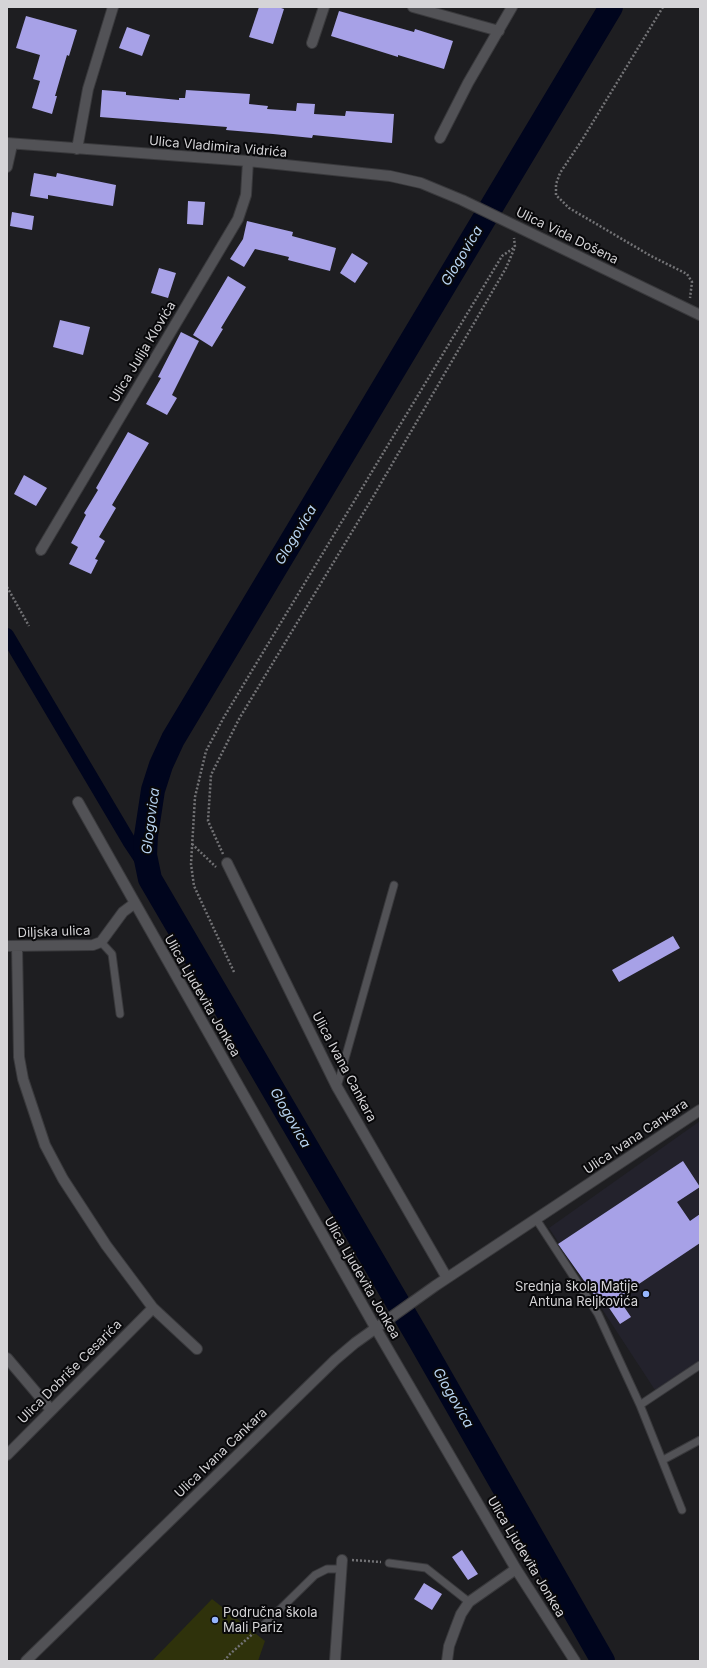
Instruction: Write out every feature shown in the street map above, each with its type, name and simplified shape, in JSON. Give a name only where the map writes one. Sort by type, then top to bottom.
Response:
[{"type":"street","points":[[78,149],[88,89],[113,7]]},
{"type":"street","points":[[312,43],[324,7]]},
{"type":"street","points":[[413,7],[499,31]]},
{"type":"street","points":[[440,138],[468,84],[512,7]]},
{"type":"street","name":"Ulica Vladimira Vidrića","points":[[7,167],[10,144],[248,161],[390,176],[421,183]]},
{"type":"street","name":"Ulica Julija Klovića","points":[[41,550],[238,219],[246,195],[248,161]]},
{"type":"street","name":"Ulica Vida Došena","points":[[421,183],[462,200],[700,315]]},
{"type":"street","name":"Ulica Ljudevita Jonkea","points":[[78,802],[375,1327],[516,1570],[575,1661]]},
{"type":"street","name":"Ulica Ivana Cankara","points":[[227,863],[338,1087],[447,1278]]},
{"type":"street","points":[[102,942],[123,912],[135,903]]},
{"type":"street","name":"Diljska ulica","points":[[12,946],[82,946],[102,942]]},
{"type":"street","points":[[12,946],[19,1057],[23,1079],[45,1145],[67,1186],[106,1245],[152,1308],[197,1349]]},
{"type":"street","name":"Ulica Ivana Cankara","points":[[26,1661],[335,1360],[375,1327],[536,1218],[700,1110]]},
{"type":"street","name":"Ulica Dobriše Cesarića","points":[[7,1455],[152,1308]]},
{"type":"street","points":[[7,1358],[50,1410]]},
{"type":"street","points":[[335,1661],[342,1564]]},
{"type":"street","points":[[447,1661],[449,1646],[456,1627],[461,1614],[469,1602],[516,1570]]},
{"type":"lane","points":[[338,1087],[394,885]]},
{"type":"lane","points":[[102,942],[112,954],[120,1014]]},
{"type":"lane","points":[[536,1218],[598,1314],[640,1404],[682,1510]]},
{"type":"lane","points":[[640,1404],[700,1365]]},
{"type":"lane","points":[[663,1460],[700,1440]]},
{"type":"lane","points":[[389,1563],[426,1568],[469,1602]]},
{"type":"lane","points":[[263,1626],[315,1575],[342,1564]]},
{"type":"path","points":[[663,7],[582,140],[560,173],[556,184],[556,195],[568,208],[651,256],[687,274],[692,282],[688,310]]},
{"type":"path","points":[[227,863],[208,821],[211,775],[239,719],[373,497],[506,268],[514,247],[514,225]]},
{"type":"path","points":[[234,972],[194,886],[191,864],[195,797],[206,751],[224,717],[502,256],[514,247]]},
{"type":"path","points":[[7,587],[29,626]]},
{"type":"path","points":[[342,1564],[389,1563]]},
{"type":"path","points":[[224,1661],[230,1654],[263,1626]]},
{"type":"shaded area","name":"Srednja škola Matije Antuna Reljkovića","points":[[700,1121],[700,1361],[655,1390],[549,1228]]},
{"type":"green space","name":"Područna škola Mali Pariz","points":[[212,1599],[265,1641],[258,1661],[152,1661]]},
{"type":"building","points":[[259,7],[278,7],[284,9],[273,44],[249,37]]},
{"type":"building","points":[[339,11],[414,32],[415,29],[453,41],[444,69],[398,55],[398,57],[331,36]]},
{"type":"building","points":[[26,16],[77,30],[69,56],[67,55],[55,96],[57,96],[52,114],[32,108],[40,81],[33,79],[40,55],[16,48]]},
{"type":"building","points":[[127,27],[150,35],[142,56],[119,48]]},
{"type":"building","points":[[102,90],[126,92],[126,95],[179,100],[179,98],[185,98],[186,90],[250,94],[249,104],[268,106],[267,109],[296,111],[297,103],[315,104],[314,114],[345,116],[346,111],[394,114],[392,143],[313,135],[312,138],[226,130],[227,127],[100,117]]},
{"type":"building","points":[[34,173],[56,177],[57,173],[116,185],[113,206],[48,195],[48,199],[30,196]]},
{"type":"building","points":[[188,201],[205,202],[203,225],[187,224]]},
{"type":"building","points":[[12,212],[34,216],[32,230],[10,226]]},
{"type":"building","points":[[247,221],[293,232],[292,236],[336,248],[330,271],[288,260],[289,257],[255,249],[244,267],[230,259],[243,239]]},
{"type":"building","points":[[352,253],[368,263],[355,283],[340,273]]},
{"type":"building","points":[[159,268],[176,273],[168,298],[151,293]]},
{"type":"building","points":[[228,276],[246,287],[221,328],[223,329],[212,347],[193,335]]},
{"type":"building","points":[[60,320],[90,327],[83,355],[53,347]]},
{"type":"building","points":[[181,332],[199,341],[172,395],[177,398],[167,415],[146,404],[161,378],[158,377]]},
{"type":"building","points":[[128,432],[149,443],[112,505],[116,508],[99,537],[105,541],[95,559],[98,560],[91,574],[69,564],[78,547],[71,543],[86,515],[84,513],[98,490],[96,488]]},
{"type":"building","points":[[24,475],[47,488],[36,506],[14,494]]},
{"type":"building","points":[[673,936],[680,948],[619,982],[612,970]]},
{"type":"building","points":[[683,1161],[700,1187],[677,1202],[690,1221],[700,1214],[700,1243],[618,1298],[631,1317],[620,1324],[601,1296],[597,1299],[558,1244]]},
{"type":"building","points":[[462,1550],[478,1574],[468,1580],[452,1557]]},
{"type":"building","points":[[424,1583],[442,1594],[432,1610],[414,1599]]},
{"type":"waterway","name":"Glogovica","points":[[603,1661],[419,1339],[150,879],[145,855],[146,836],[153,790],[161,765],[173,739],[611,7]]},
{"type":"waterway","points":[[7,635],[129,841],[147,868]]},
{"type":"place","name":"Srednja škola Matije Antuna Reljkovića","points":[[646,1294]]},
{"type":"place","name":"Područna škola Mali Pariz","points":[[215,1620]]}]
